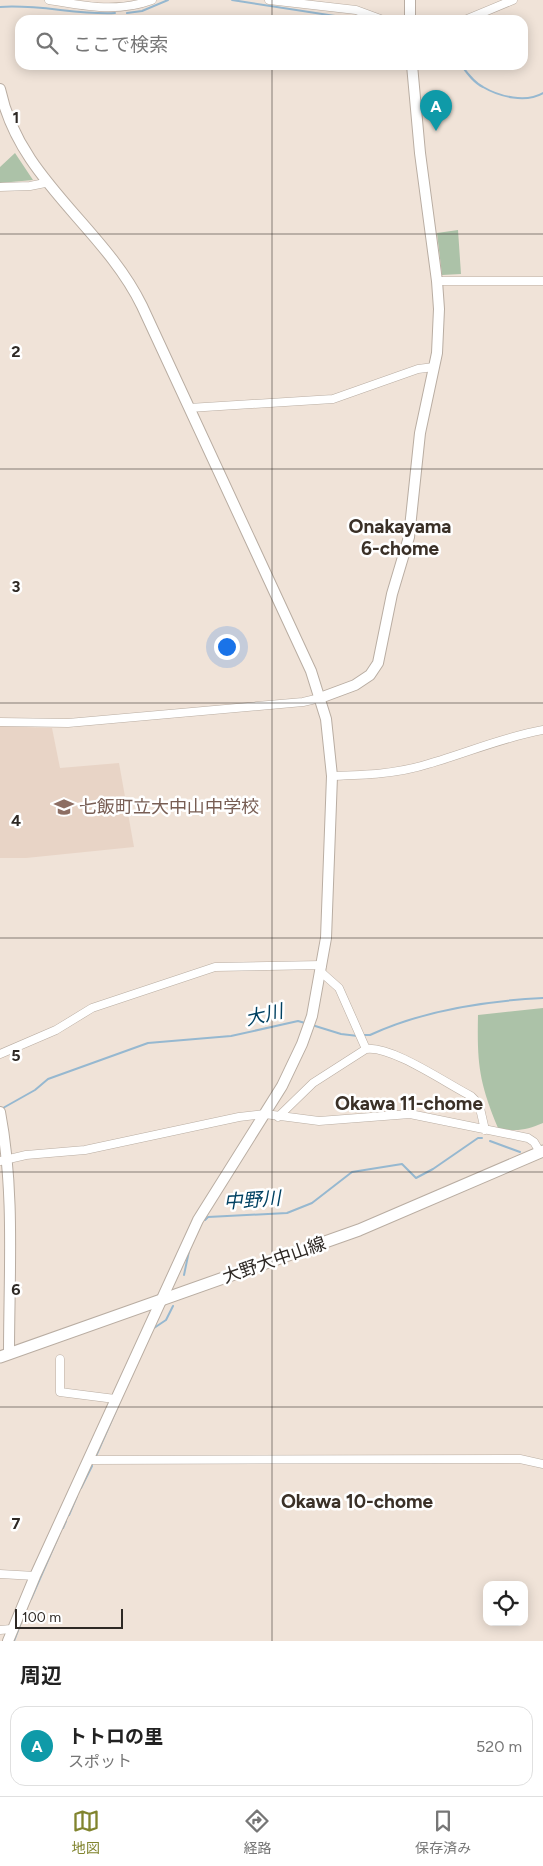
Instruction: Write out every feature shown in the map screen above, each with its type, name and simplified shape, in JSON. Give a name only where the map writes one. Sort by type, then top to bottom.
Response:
[{"type":"main road","name":"大野大中山線","points":[[4,1355],[359,1230],[542,1152]]},
{"type":"street","points":[[49,0],[80,7],[122,9],[152,0]]},
{"type":"street","points":[[269,0],[356,10],[369,15]]},
{"type":"street","points":[[410,0],[410,15]]},
{"type":"street","points":[[477,15],[513,0]]},
{"type":"street","points":[[0,722],[76,722],[303,702],[355,685],[370,675],[378,663],[392,594],[408,537],[420,433],[437,353],[439,309],[437,281],[420,153],[412,70]]},
{"type":"street","points":[[0,89],[18,140],[45,183],[123,272],[142,306],[293,630],[320,698],[326,719],[332,776],[330,856],[322,968],[312,1016],[307,1030],[294,1062],[265,1114],[198,1220],[34,1576],[11,1629],[8,1641]]},
{"type":"street","points":[[0,187],[30,186],[45,183]]},
{"type":"street","points":[[437,281],[543,281]]},
{"type":"street","points":[[189,408],[333,399],[418,369],[434,367]]},
{"type":"street","points":[[332,776],[389,773],[428,765],[497,740],[543,730]]},
{"type":"street","points":[[0,1054],[56,1030],[92,1008],[216,967],[322,968],[339,988],[366,1049]]},
{"type":"street","points":[[278,1116],[297,1096],[314,1083],[366,1049],[374,1048],[385,1050],[471,1096],[479,1104],[485,1130]]},
{"type":"street","points":[[0,1113],[10,1201],[4,1355]]},
{"type":"street","points":[[4,1160],[85,1150],[239,1117],[265,1114],[319,1121],[410,1114],[528,1138],[542,1152]]},
{"type":"street","points":[[60,1359],[60,1392],[115,1399]]},
{"type":"street","points":[[88,1460],[520,1460],[543,1464]]},
{"type":"street","points":[[0,1574],[34,1576]]},
{"type":"street","points":[[0,1630],[11,1629]]},
{"type":"shaded area","name":"七飯町立大中山中学校","points":[[0,726],[52,728],[60,768],[119,763],[134,847],[26,858],[0,858]]},
{"type":"green space","points":[[15,153],[33,180],[0,183],[0,167]]},
{"type":"green space","points":[[458,230],[461,274],[442,275],[437,233]]},
{"type":"green space","points":[[543,1008],[543,1123],[521,1130],[498,1128],[483,1085],[478,1047],[478,1015]]},
{"type":"waterway","points":[[127,13],[142,11],[168,0]]},
{"type":"waterway","points":[[232,0],[329,15]]},
{"type":"waterway","points":[[0,7],[15,6],[115,13]]},
{"type":"waterway","points":[[465,70],[477,83],[497,94],[513,98],[529,98],[543,93]]},
{"type":"waterway","name":"大川","points":[[363,1035],[370,1035],[412,1019],[455,1008],[543,998]]},
{"type":"waterway","name":"大川","points":[[3,1108],[35,1090],[48,1079],[148,1043],[231,1036],[298,1021],[305,1023]]},
{"type":"waterway","name":"大川","points":[[312,1025],[341,1034],[358,1036]]},
{"type":"waterway","name":"中野川","points":[[205,1220],[208,1217],[287,1213],[312,1203],[352,1172],[402,1164],[416,1178],[433,1169],[478,1138],[482,1138]]},
{"type":"waterway","name":"中野川","points":[[490,1141],[520,1152]]},
{"type":"waterway","name":"中野川","points":[[184,1275],[189,1251]]},
{"type":"waterway","name":"中野川","points":[[154,1328],[166,1320],[173,1306]]},
{"type":"waterway","name":"中野川","points":[[96,1456],[121,1399]]},
{"type":"waterway","name":"中野川","points":[[81,1488],[92,1466]]},
{"type":"waterway","name":"中野川","points":[[69,1515],[77,1496]]},
{"type":"waterway","name":"中野川","points":[[63,1528],[66,1521]]},
{"type":"waterway","name":"中野川","points":[[31,1599],[59,1535]]},
{"type":"waterway","name":"中野川","points":[[14,1641],[22,1620]]},
{"type":"place","name":"トトロの里","points":[[436,131]]},
{"type":"place","name":"七飯町立大中山中学校","points":[[64,807]]},
{"type":"district","name":"Onakayama 6-chome","points":[[400,537]]},
{"type":"district","name":"Okawa 11-chome","points":[[409,1103]]},
{"type":"district","name":"Okawa 10-chome","points":[[357,1501]]}]
